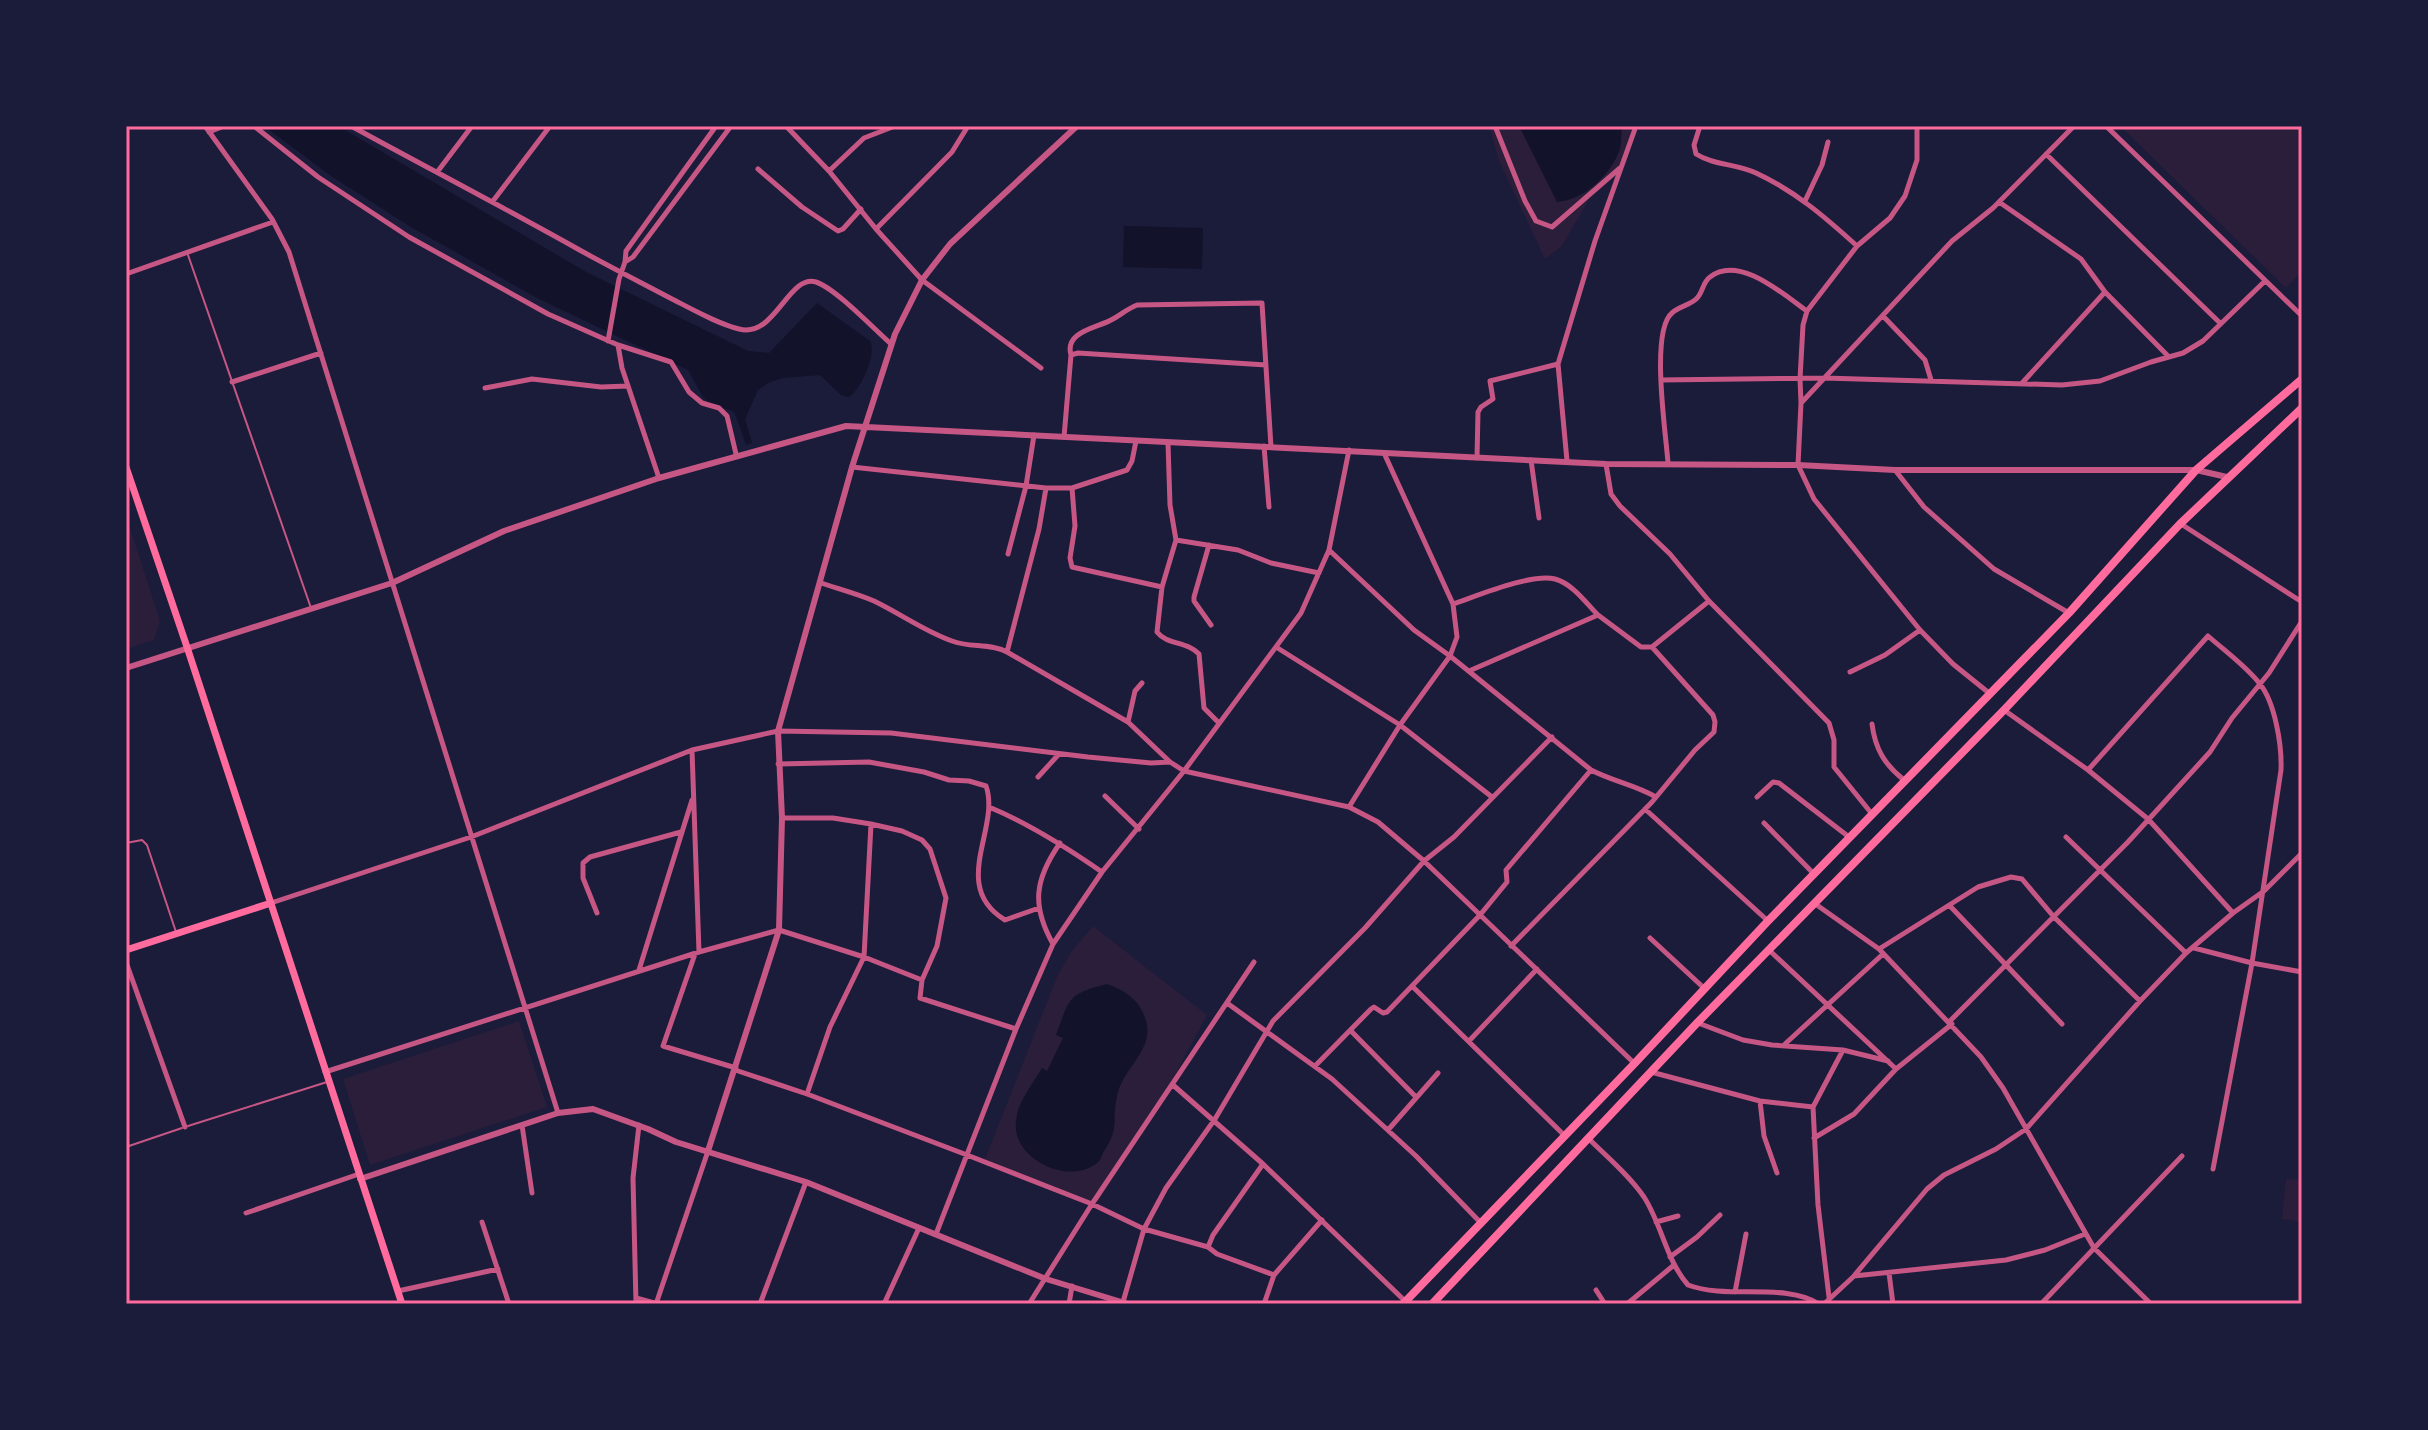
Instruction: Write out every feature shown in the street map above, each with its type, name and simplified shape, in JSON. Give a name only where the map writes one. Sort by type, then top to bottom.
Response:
[{"type":"main road","points":[[1404,1303],[1768,921],[2069,613],[2196,470],[2302,379]]},
{"type":"main road","points":[[1432,1304],[1697,1023],[2004,710],[2180,524],[2302,408]]},
{"type":"main road","points":[[126,467],[402,1304]]},
{"type":"main road","points":[[126,950],[271,903]]},
{"type":"main road","points":[[1635,1063],[1651,1072]]},
{"type":"street","points":[[224,126],[207,129],[273,222],[289,252],[558,1113]]},
{"type":"street","points":[[254,126],[318,177],[409,237],[548,314],[618,345],[671,362],[689,392],[702,403],[719,408],[727,416],[736,454]]},
{"type":"street","points":[[351,126],[493,201],[620,276],[704,316],[749,331],[763,326],[798,287],[816,282],[830,290],[891,344]]},
{"type":"street","points":[[438,171],[472,126]]},
{"type":"street","points":[[493,201],[550,126]]},
{"type":"street","points":[[608,341],[626,251],[716,126]]},
{"type":"street","points":[[625,262],[633,257],[731,126]]},
{"type":"street","points":[[786,126],[829,171],[922,280],[1041,368]]},
{"type":"street","points":[[829,171],[864,138],[895,126]]},
{"type":"street","points":[[876,229],[952,152],[968,126]]},
{"type":"street","points":[[1062,126],[1074,128]]},
{"type":"street","points":[[1495,126],[1536,221],[1552,227],[1620,167]]},
{"type":"street","points":[[1567,461],[1558,364],[1586,268],[1636,126]]},
{"type":"street","points":[[1700,126],[1694,145],[1696,154],[1704,159],[1754,172],[1805,201],[1857,246]]},
{"type":"street","points":[[1917,126],[1917,160],[1905,196],[1890,218],[1857,246],[1807,311],[1803,325],[1798,465],[1814,499],[1920,630],[1953,664],[1989,693]]},
{"type":"street","points":[[1801,403],[1952,241],[1999,202],[2074,126]]},
{"type":"street","points":[[2106,126],[2302,316]]},
{"type":"street","points":[[639,1125],[633,1178],[636,1301],[657,1304],[779,930],[782,818],[778,731],[852,467],[891,344],[922,280],[950,244],[1074,128]]},
{"type":"street","points":[[1805,201],[1822,165],[1828,142]]},
{"type":"street","points":[[2046,154],[2220,323]]},
{"type":"street","points":[[758,169],[802,207],[838,231],[861,209]]},
{"type":"street","points":[[1999,202],[2081,259],[2105,292],[2169,357]]},
{"type":"street","points":[[126,274],[273,222]]},
{"type":"street","points":[[1668,463],[1660,355],[1664,327],[1670,313],[1697,299],[1707,279],[1732,269],[1755,275],[1807,311]]},
{"type":"street","points":[[1661,380],[1824,378],[2062,385],[2100,381],[2183,353],[2203,341],[2265,281]]},
{"type":"street","points":[[2022,383],[2105,292]]},
{"type":"street","points":[[1064,437],[1069,348],[1071,341],[1084,330],[1114,319],[1124,310],[1137,305],[1262,303],[1269,507]]},
{"type":"street","points":[[1883,316],[1925,360],[1931,380]]},
{"type":"street","points":[[618,345],[628,386],[659,478]]},
{"type":"street","points":[[232,382],[321,353]]},
{"type":"street","points":[[1071,355],[1266,365]]},
{"type":"street","points":[[1477,458],[1478,412],[1493,399],[1490,381],[1558,364]]},
{"type":"street","points":[[485,388],[532,379],[601,387],[628,386]]},
{"type":"street","points":[[126,668],[392,583],[504,531],[659,478],[736,454],[846,426],[1606,464],[1798,465],[1895,470],[2196,470],[2227,477]]},
{"type":"street","points":[[1008,554],[1026,486],[1034,435]]},
{"type":"street","points":[[852,467],[1046,488],[1072,488],[1127,470],[1136,441]]},
{"type":"street","points":[[1168,443],[1170,505],[1176,540],[1162,587],[1157,632],[1162,639],[1194,649],[1199,654],[1204,708],[1219,723]]},
{"type":"street","points":[[936,1234],[1016,1029],[1053,944],[1102,872],[1184,771],[1301,613],[1329,550],[1349,450]]},
{"type":"street","points":[[1349,807],[1400,725],[1450,656],[1457,637],[1453,604],[1384,453]]},
{"type":"street","points":[[1531,460],[1539,518]]},
{"type":"street","points":[[1606,464],[1611,494],[1670,554],[1709,601],[1829,723],[1834,740],[1834,767],[1872,814]]},
{"type":"street","points":[[1895,470],[1924,507],[1994,569],[2069,613]]},
{"type":"street","points":[[1007,652],[1039,529],[1046,488]]},
{"type":"street","points":[[1072,488],[1075,526],[1070,558],[1072,567],[1162,587]]},
{"type":"street","points":[[2180,524],[2302,602]]},
{"type":"street","points":[[1176,540],[1238,550],[1271,563],[1319,573]]},
{"type":"street","points":[[1209,545],[1194,601],[1211,625]]},
{"type":"street","points":[[1329,550],[1414,630],[1591,770],[1656,797]]},
{"type":"street","points":[[1453,604],[1515,583],[1556,579],[1577,592],[1598,615],[1641,647],[1652,647],[1709,601]]},
{"type":"street","points":[[821,583],[872,600],[909,623],[954,642],[974,647],[998,647],[1128,722],[1170,762],[1184,771],[1349,807],[1378,822],[1424,861],[1635,1063]]},
{"type":"street","points":[[1469,671],[1598,615]]},
{"type":"street","points":[[1814,1139],[1854,1114],[1896,1069],[1951,1023],[2148,819],[2210,752],[2302,621]]},
{"type":"street","points":[[1850,672],[1885,655],[1920,630]]},
{"type":"street","points":[[2088,770],[2208,636],[2260,684],[2267,697],[2282,748],[2264,891],[2213,1169]]},
{"type":"street","points":[[1276,647],[1400,725],[1492,797]]},
{"type":"street","points":[[1511,946],[1645,809],[1714,732],[1715,722],[1702,702],[1652,647]]},
{"type":"street","points":[[1128,722],[1135,691],[1142,683]]},
{"type":"street","points":[[2004,710],[2088,770],[2148,819],[2233,913]]},
{"type":"street","points":[[1872,724],[1875,745],[1891,769],[1905,781]]},
{"type":"street","points":[[271,903],[471,837],[692,750],[778,731],[891,733],[1151,763],[1170,762]]},
{"type":"street","points":[[246,1213],[558,1113],[593,1109],[676,1142],[806,1182],[1046,1279],[1125,1303],[1144,1229],[1166,1188],[1215,1119],[1273,1021],[1365,928],[1424,861],[1454,837],[1552,737]]},
{"type":"street","points":[[692,750],[697,953],[663,1046],[807,1094],[1092,1204],[1144,1229],[1208,1247],[1217,1254],[1274,1275]]},
{"type":"street","points":[[1038,777],[1060,753]]},
{"type":"street","points":[[778,764],[869,762],[986,786],[990,797],[989,807],[979,853],[985,903],[1005,920],[1039,908]]},
{"type":"street","points":[[1315,1066],[1374,1007],[1387,1012],[1480,915],[1507,882],[1506,870],[1591,770]]},
{"type":"street","points":[[1757,797],[1773,782],[1779,783],[1849,837]]},
{"type":"street","points":[[639,971],[694,794]]},
{"type":"street","points":[[1105,796],[1139,829]]},
{"type":"street","points":[[989,807],[1022,821],[1102,872]]},
{"type":"street","points":[[1645,809],[1768,921]]},
{"type":"street","points":[[782,818],[833,818],[902,831],[922,840],[930,849],[946,898],[937,946],[922,980],[920,998],[1016,1029]]},
{"type":"street","points":[[1764,823],[1814,874]]},
{"type":"street","points":[[807,1094],[830,1027],[864,957],[871,824]]},
{"type":"street","points":[[597,913],[583,878],[583,863],[590,857],[682,832]]},
{"type":"street","points":[[2066,837],[2186,953]]},
{"type":"street","points":[[1053,944],[1043,925],[1037,899],[1044,865],[1060,843]]},
{"type":"street","points":[[1587,1138],[1630,1179],[1644,1198],[1674,1265],[1688,1285],[1735,1292],[1805,1295],[1822,1304],[1853,1277],[1927,1189],[1944,1175],[1996,1149],[2026,1129],[2186,953],[2264,891],[2302,853]]},
{"type":"street","points":[[1785,1045],[1881,952],[1978,887],[2011,877],[2022,879],[2054,917],[2140,1001]]},
{"type":"street","points":[[1814,903],[1881,952],[1981,1057],[2094,1248],[2147,1303]]},
{"type":"street","points":[[1950,906],[2062,1024]]},
{"type":"street","points":[[324,1073],[639,971],[779,930],[864,957],[922,980]]},
{"type":"street","points":[[1650,938],[1705,989]]},
{"type":"street","points":[[2193,948],[2302,972]]},
{"type":"street","points":[[1769,950],[1896,1069]]},
{"type":"street","points":[[126,962],[185,1127]]},
{"type":"street","points":[[1029,1304],[1254,962]]},
{"type":"street","points":[[1469,1041],[1537,969]]},
{"type":"street","points":[[1412,986],[1564,1135]]},
{"type":"street","points":[[1227,1003],[1315,1066],[1388,1130],[1480,1222]]},
{"type":"street","points":[[1697,1023],[1743,1040],[1843,1050],[1888,1061]]},
{"type":"street","points":[[1351,1031],[1416,1097]]},
{"type":"street","points":[[1829,1298],[1813,1107],[1843,1050]]},
{"type":"street","points":[[1651,1072],[1760,1101],[1813,1107]]},
{"type":"street","points":[[1388,1130],[1438,1073]]},
{"type":"street","points":[[1173,1085],[1263,1164],[1404,1303]]},
{"type":"street","points":[[1760,1101],[1764,1136],[1777,1173]]},
{"type":"street","points":[[522,1125],[532,1193]]},
{"type":"street","points":[[2041,1304],[2182,1156]]},
{"type":"street","points":[[1208,1247],[1213,1235],[1263,1164]]},
{"type":"street","points":[[760,1304],[806,1182]]},
{"type":"street","points":[[1670,1257],[1720,1215]]},
{"type":"street","points":[[1656,1222],[1678,1216]]},
{"type":"street","points":[[1264,1304],[1274,1275],[1322,1220]]},
{"type":"street","points":[[482,1222],[509,1304]]},
{"type":"street","points":[[884,1304],[919,1228]]},
{"type":"street","points":[[1735,1292],[1746,1234]]},
{"type":"street","points":[[1853,1277],[2006,1260],[2045,1250],[2085,1234]]},
{"type":"street","points":[[1627,1304],[1674,1265]]},
{"type":"street","points":[[398,1291],[498,1269]]},
{"type":"street","points":[[1889,1273],[1893,1304]]},
{"type":"street","points":[[1069,1304],[1072,1286]]},
{"type":"street","points":[[1596,1290],[1605,1304]]},
{"type":"lane","points":[[188,253],[311,609]]},
{"type":"lane","points":[[126,843],[142,840],[147,845],[176,934]]},
{"type":"lane","points":[[126,1147],[328,1082]]},
{"type":"shaded area","points":[[264,126],[336,126],[345,130],[586,272],[748,351],[769,353],[817,303],[870,341],[872,347],[867,371],[849,397],[841,395],[820,375],[770,382],[758,390],[745,419],[752,443],[746,445],[735,414],[731,410],[712,406],[703,397],[688,370],[537,298],[411,227],[331,176]]},
{"type":"shaded area","points":[[1489,126],[1633,126],[1623,161],[1592,194],[1562,246],[1545,259],[1499,161]]},
{"type":"shaded area","points":[[1519,126],[1622,126],[1620,149],[1609,170],[1586,192],[1557,202]]},
{"type":"shaded area","points":[[2120,126],[2302,126],[2302,271],[2286,288]]},
{"type":"shaded area","points":[[1124,226],[1203,228],[1202,269],[1123,267]]},
{"type":"shaded area","points":[[126,515],[160,621],[154,640],[126,649]]},
{"type":"shaded area","points":[[1093,926],[1207,1015],[1162,1099],[1099,1201],[1091,1205],[985,1159],[1057,977],[1071,952]]},
{"type":"shaded area","points":[[1107,984],[1137,1003],[1147,1025],[1147,1036],[1121,1085],[1115,1105],[1114,1130],[1100,1160],[1085,1169],[1072,1172],[1058,1170],[1044,1165],[1023,1147],[1017,1135],[1017,1115],[1042,1068],[1047,1071],[1063,1038],[1056,1035],[1072,999],[1084,991]]},
{"type":"shaded area","points":[[519,1021],[547,1107],[370,1165],[343,1079]]},
{"type":"shaded area","points":[[2286,1179],[2302,1180],[2302,1222],[2282,1219]]}]
